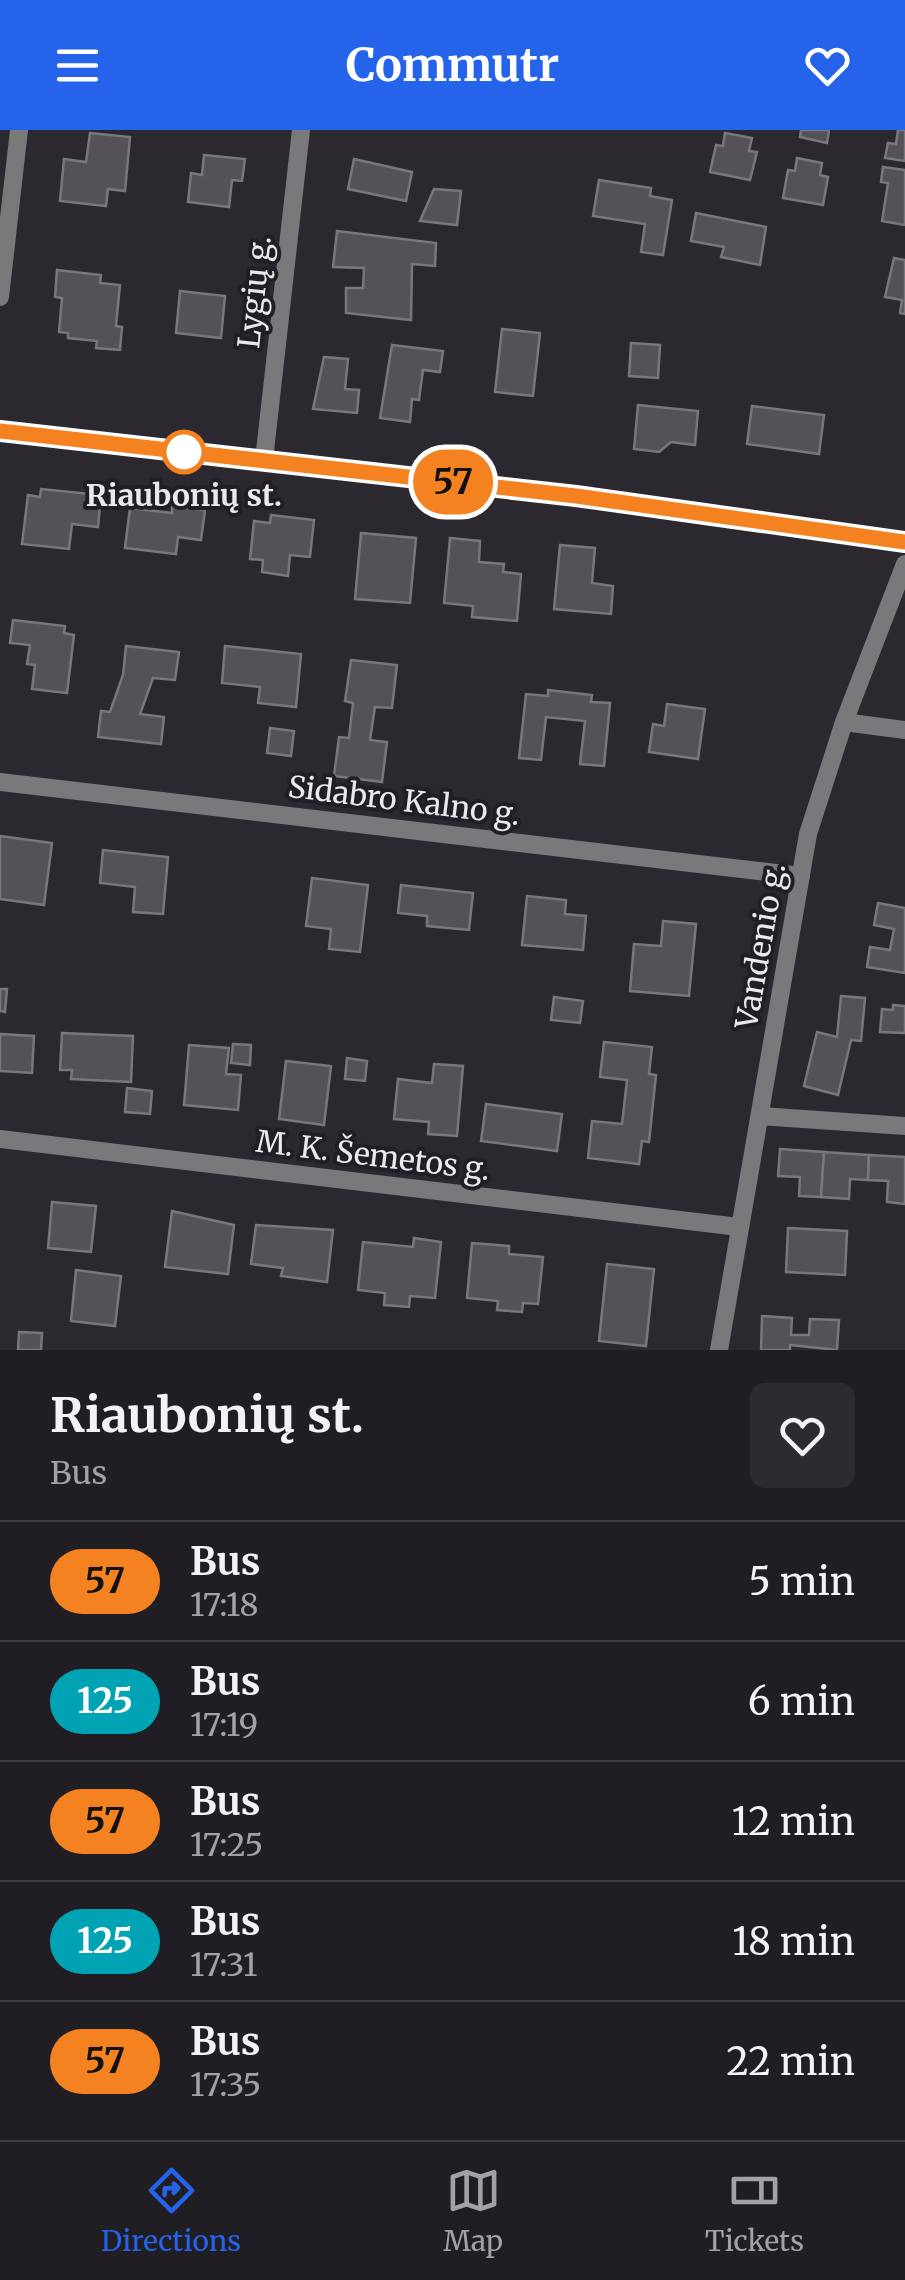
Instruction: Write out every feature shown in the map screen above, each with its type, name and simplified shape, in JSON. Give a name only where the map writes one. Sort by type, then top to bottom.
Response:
[{"type":"street","points":[[0,297],[19,130]]},
{"type":"street","name":"Lygių g.","points":[[264,460],[301,130]]},
{"type":"street","points":[[0,432],[770,521],[905,542]]},
{"type":"street","name":"Vandenio g.","points":[[718,1350],[801,876],[819,794],[905,564]]},
{"type":"street","points":[[844,722],[905,730]]},
{"type":"street","name":"Sidabro Kalno g.","points":[[0,782],[801,876]]},
{"type":"street","points":[[760,1116],[905,1126]]},
{"type":"street","name":"M. K. Šemetos g.","points":[[0,1139],[739,1227]]},
{"type":"building","points":[[801,130],[829,130],[827,143],[800,137]]},
{"type":"building","points":[[898,130],[905,130],[905,161],[885,158],[888,143],[896,144]]},
{"type":"building","points":[[90,133],[130,137],[125,191],[108,189],[106,206],[60,201],[64,159],[86,162]]},
{"type":"building","points":[[725,133],[752,138],[749,151],[757,152],[750,180],[710,172],[716,145],[723,146]]},
{"type":"building","points":[[204,155],[245,159],[242,181],[232,180],[229,207],[188,202],[191,173],[202,175]]},
{"type":"building","points":[[797,158],[822,163],[820,175],[828,177],[823,205],[783,198],[788,170],[795,171]]},
{"type":"building","points":[[354,159],[412,172],[406,201],[348,189]]},
{"type":"building","points":[[883,167],[905,170],[905,225],[882,221],[888,183],[881,182]]},
{"type":"building","points":[[599,180],[651,188],[650,196],[672,200],[663,255],[641,252],[645,224],[593,216]]},
{"type":"building","points":[[434,189],[461,191],[457,225],[420,221]]},
{"type":"building","points":[[696,213],[766,227],[760,265],[721,257],[724,247],[691,241]]},
{"type":"building","points":[[337,231],[436,243],[435,266],[412,264],[411,320],[346,313],[346,288],[363,288],[364,268],[333,267]]},
{"type":"building","points":[[894,258],[905,260],[905,314],[900,313],[902,300],[885,297]]},
{"type":"building","points":[[57,270],[101,275],[100,283],[120,285],[116,326],[122,327],[120,350],[96,348],[97,341],[68,338],[68,333],[59,332],[62,298],[55,297]]},
{"type":"building","points":[[180,291],[225,296],[221,338],[176,333]]},
{"type":"building","points":[[502,329],[540,333],[533,396],[495,392]]},
{"type":"building","points":[[631,343],[660,345],[658,378],[629,376]]},
{"type":"building","points":[[392,345],[443,351],[440,372],[423,370],[419,400],[412,399],[410,422],[380,418]]},
{"type":"building","points":[[324,357],[348,359],[345,389],[359,390],[357,413],[313,409]]},
{"type":"building","points":[[638,405],[698,411],[695,445],[671,442],[659,452],[634,449]]},
{"type":"building","points":[[752,406],[824,415],[819,454],[747,444]]},
{"type":"building","points":[[41,489],[101,495],[98,527],[72,524],[69,549],[22,544],[28,495],[40,497]]},
{"type":"building","points":[[172,506],[205,510],[201,540],[178,537],[176,554],[125,548],[130,508],[172,513]]},
{"type":"building","points":[[271,515],[314,520],[310,557],[290,555],[288,576],[262,572],[263,560],[250,559],[254,521],[270,523]]},
{"type":"building","points":[[361,533],[416,538],[410,603],[355,599]]},
{"type":"building","points":[[450,538],[480,541],[479,562],[504,564],[503,572],[521,574],[517,621],[472,617],[473,606],[444,603]]},
{"type":"building","points":[[560,545],[595,548],[592,583],[613,586],[611,614],[554,609]]},
{"type":"building","points":[[13,620],[65,626],[64,633],[74,635],[67,693],[32,689],[35,665],[27,664],[30,645],[10,643]]},
{"type":"building","points":[[126,646],[179,652],[175,680],[153,678],[140,714],[164,717],[161,744],[98,737],[101,711],[110,712],[123,675]]},
{"type":"building","points":[[225,646],[301,654],[296,707],[258,703],[260,687],[222,683]]},
{"type":"building","points":[[351,660],[397,665],[392,708],[375,707],[370,740],[387,742],[382,782],[334,776],[339,737],[349,738],[353,703],[345,701]]},
{"type":"building","points":[[548,690],[592,695],[591,702],[610,703],[604,766],[580,764],[585,721],[546,717],[541,760],[519,758],[526,694],[548,696]]},
{"type":"building","points":[[667,704],[705,709],[698,759],[649,752],[653,724],[664,726]]},
{"type":"building","points":[[270,728],[294,731],[291,756],[267,753]]},
{"type":"building","points":[[0,836],[52,843],[44,905],[0,899]]},
{"type":"building","points":[[103,850],[168,857],[163,914],[133,912],[135,887],[100,883]]},
{"type":"building","points":[[312,878],[368,885],[360,952],[329,949],[331,929],[306,926]]},
{"type":"building","points":[[401,885],[473,893],[469,930],[427,926],[427,916],[398,913]]},
{"type":"building","points":[[527,896],[566,900],[565,914],[586,916],[583,950],[522,945]]},
{"type":"building","points":[[878,903],[905,908],[905,973],[867,967],[870,947],[890,950],[894,929],[874,925]]},
{"type":"building","points":[[663,921],[696,924],[689,996],[630,991],[634,944],[661,946]]},
{"type":"building","points":[[0,989],[7,989],[5,1012],[0,1011]]},
{"type":"building","points":[[841,996],[865,998],[861,1041],[851,1040],[838,1095],[804,1086],[817,1032],[837,1037]]},
{"type":"building","points":[[554,997],[583,1001],[580,1023],[551,1020]]},
{"type":"building","points":[[893,1005],[905,1006],[905,1033],[880,1032],[882,1009],[893,1010]]},
{"type":"building","points":[[62,1033],[133,1036],[131,1082],[71,1079],[72,1070],[60,1070]]},
{"type":"building","points":[[0,1034],[34,1036],[32,1073],[0,1071]]},
{"type":"building","points":[[604,1042],[652,1047],[649,1074],[656,1075],[649,1142],[642,1141],[639,1164],[588,1158],[592,1121],[622,1124],[627,1080],[600,1077]]},
{"type":"building","points":[[233,1044],[251,1045],[250,1065],[231,1063]]},
{"type":"building","points":[[189,1045],[229,1048],[226,1074],[241,1075],[238,1110],[184,1105]]},
{"type":"building","points":[[347,1058],[367,1061],[365,1081],[345,1079]]},
{"type":"building","points":[[286,1061],[331,1066],[324,1125],[279,1119]]},
{"type":"building","points":[[434,1064],[463,1066],[457,1136],[428,1134],[429,1122],[394,1119],[398,1079],[432,1083]]},
{"type":"building","points":[[127,1088],[152,1091],[150,1114],[125,1112]]},
{"type":"building","points":[[486,1104],[562,1114],[557,1151],[481,1141]]},
{"type":"building","points":[[780,1149],[824,1152],[821,1197],[799,1196],[800,1177],[778,1176]]},
{"type":"building","points":[[824,1152],[869,1155],[868,1180],[850,1179],[849,1199],[821,1197]]},
{"type":"building","points":[[869,1155],[905,1157],[905,1204],[887,1202],[888,1181],[868,1180]]},
{"type":"building","points":[[52,1202],[96,1206],[91,1252],[48,1248]]},
{"type":"building","points":[[172,1211],[234,1225],[228,1274],[165,1267]]},
{"type":"building","points":[[256,1225],[333,1230],[327,1282],[281,1276],[283,1268],[251,1264]]},
{"type":"building","points":[[788,1228],[847,1231],[845,1275],[786,1272]]},
{"type":"building","points":[[414,1238],[441,1242],[435,1298],[410,1296],[409,1307],[384,1305],[385,1293],[358,1290],[363,1242],[413,1247]]},
{"type":"building","points":[[472,1243],[509,1246],[509,1254],[543,1257],[538,1304],[523,1303],[522,1312],[497,1310],[498,1301],[467,1298]]},
{"type":"building","points":[[607,1264],[654,1269],[646,1346],[599,1341]]},
{"type":"building","points":[[76,1270],[121,1276],[115,1326],[71,1321]]},
{"type":"building","points":[[762,1316],[792,1318],[791,1335],[809,1335],[810,1319],[839,1320],[837,1350],[790,1345],[790,1350],[761,1350]]},
{"type":"building","points":[[19,1332],[42,1333],[41,1350],[18,1350]]},
{"type":"bus line","name":"57","points":[[0,431],[576,496],[905,542]]},
{"type":"place","name":"Riaubonių st.","points":[[184,452]]}]
